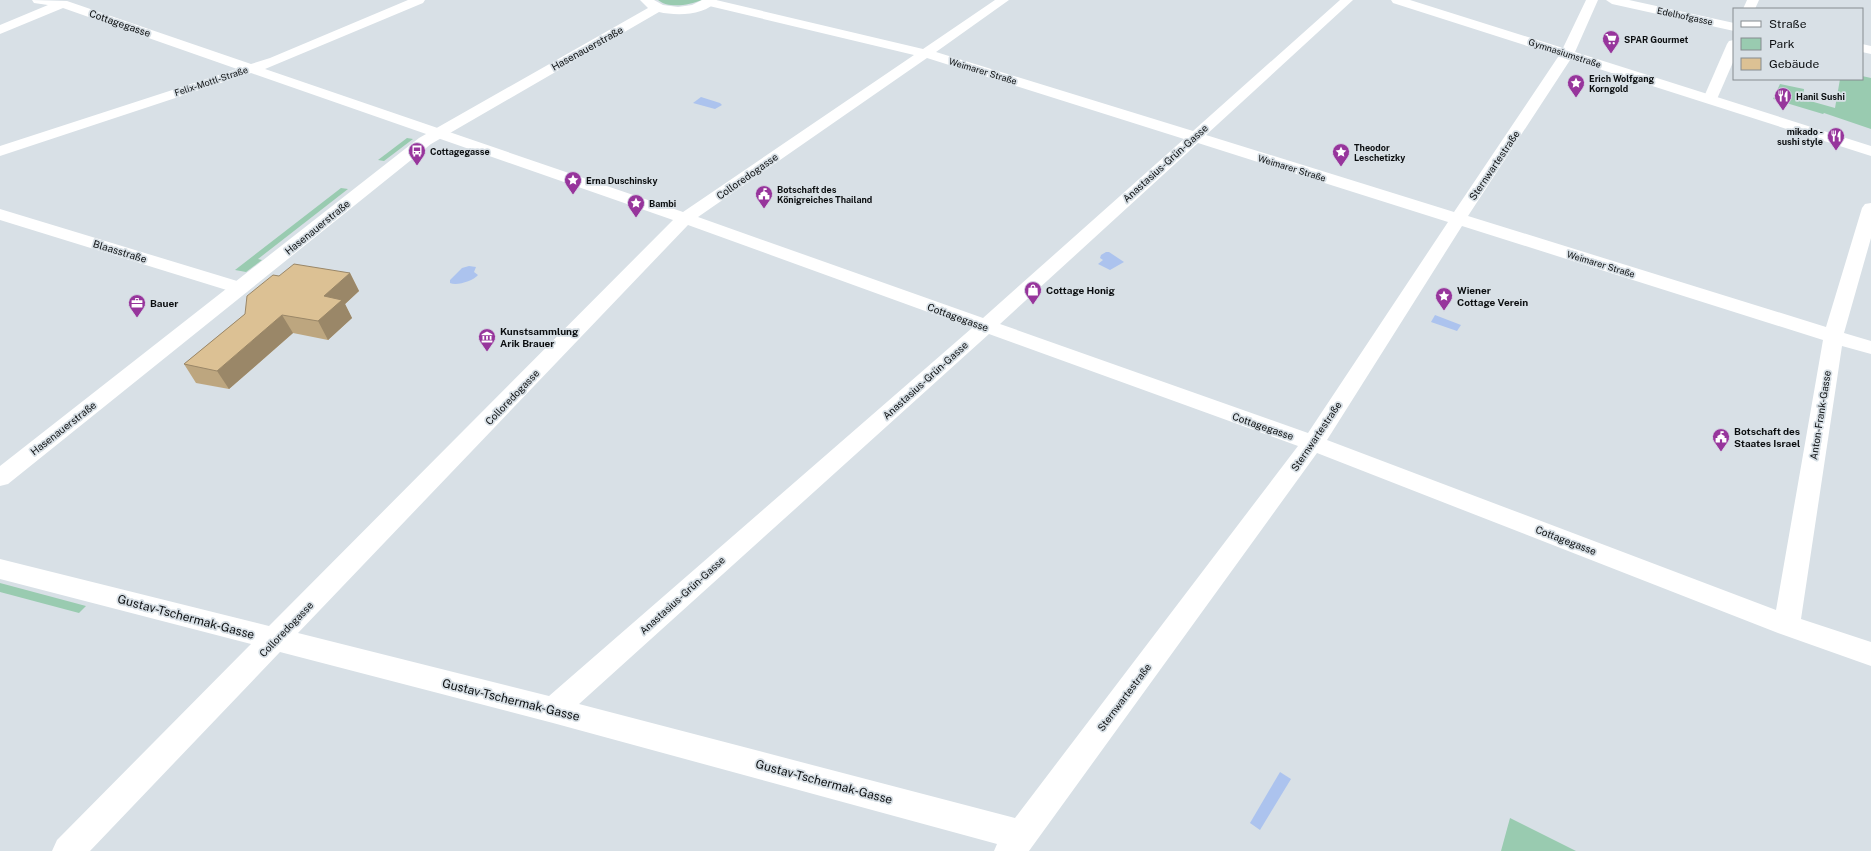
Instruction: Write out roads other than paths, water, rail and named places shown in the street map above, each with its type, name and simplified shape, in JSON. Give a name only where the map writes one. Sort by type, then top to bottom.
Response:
[{"type":"street","name":"Cottagegasse","points":[[38,0],[68,2],[250,68],[685,218],[985,327],[1313,443],[1787,625],[1871,654]]},
{"type":"street","name":"Felix-Mottl-Straße","points":[[0,151],[275,61],[419,0]]},
{"type":"street","name":"Colloredogasse","points":[[68,851],[685,218],[1003,0]]},
{"type":"street","name":"Anastasius-Grün-Gasse","points":[[553,710],[985,327],[1347,0]]},
{"type":"street","name":"Gymnasiumstraße","points":[[1397,0],[1871,151]]},
{"type":"street","name":"Sternwartestraße","points":[[1015,843],[1313,443],[1567,54],[1592,0]]},
{"type":"street","name":"Edelhofgasse","points":[[1612,0],[1733,26]]},
{"type":"street","points":[[652,4],[685,9],[710,1]]},
{"type":"street","name":"Weimarer Straße","points":[[710,1],[924,54],[1871,348]]},
{"type":"street","points":[[0,30],[68,2]]},
{"type":"street","name":"Hasenauerstraße","points":[[0,478],[437,133],[652,4]]},
{"type":"street","points":[[1710,99],[1733,46]]},
{"type":"street","name":"Anton-Frank-Gasse","points":[[1787,625],[1833,337],[1871,208]]},
{"type":"street","name":"Blaasstraße","points":[[0,214],[240,288]]},
{"type":"street","name":"Gustav-Tschermak-Gasse","points":[[0,569],[553,710],[1015,843]]},
{"type":"water","points":[[701,97],[722,105],[715,109],[693,103]]},
{"type":"water","points":[[1109,252],[1124,262],[1110,270],[1098,264],[1103,260],[1100,258],[1101,255]]},
{"type":"water","points":[[469,266],[476,267],[474,272],[478,275],[476,277],[461,283],[450,283],[450,280],[462,268]]},
{"type":"water","points":[[1435,315],[1461,325],[1457,331],[1431,322]]},
{"type":"water","points":[[1280,772],[1291,779],[1260,830],[1250,823]]},
{"type":"place","name":"SPAR Gourmet","points":[[1611,54]]},
{"type":"place","name":"Erich Wolfgang Korngold","points":[[1576,98]]},
{"type":"place","name":"Hanil Sushi","points":[[1783,111]]},
{"type":"place","name":"mikado - sushi style","points":[[1836,151]]},
{"type":"place","name":"Cottagegasse","points":[[417,166]]},
{"type":"place","name":"Theodor Leschetizky","points":[[1341,167]]},
{"type":"place","name":"Erna Duschinsky","points":[[573,195]]},
{"type":"place","name":"Botschaft des Königreiches Thailand","points":[[764,209]]},
{"type":"place","name":"Bambi","points":[[636,218]]},
{"type":"place","name":"Cottage Honig","points":[[1033,305]]},
{"type":"place","name":"Wiener Cottage Verein","points":[[1444,311]]},
{"type":"place","name":"Bauer","points":[[137,318]]},
{"type":"place","name":"Kunstsammlung Arik Brauer","points":[[487,352]]},
{"type":"place","name":"Botschaft des Staates Israel","points":[[1721,452]]}]
